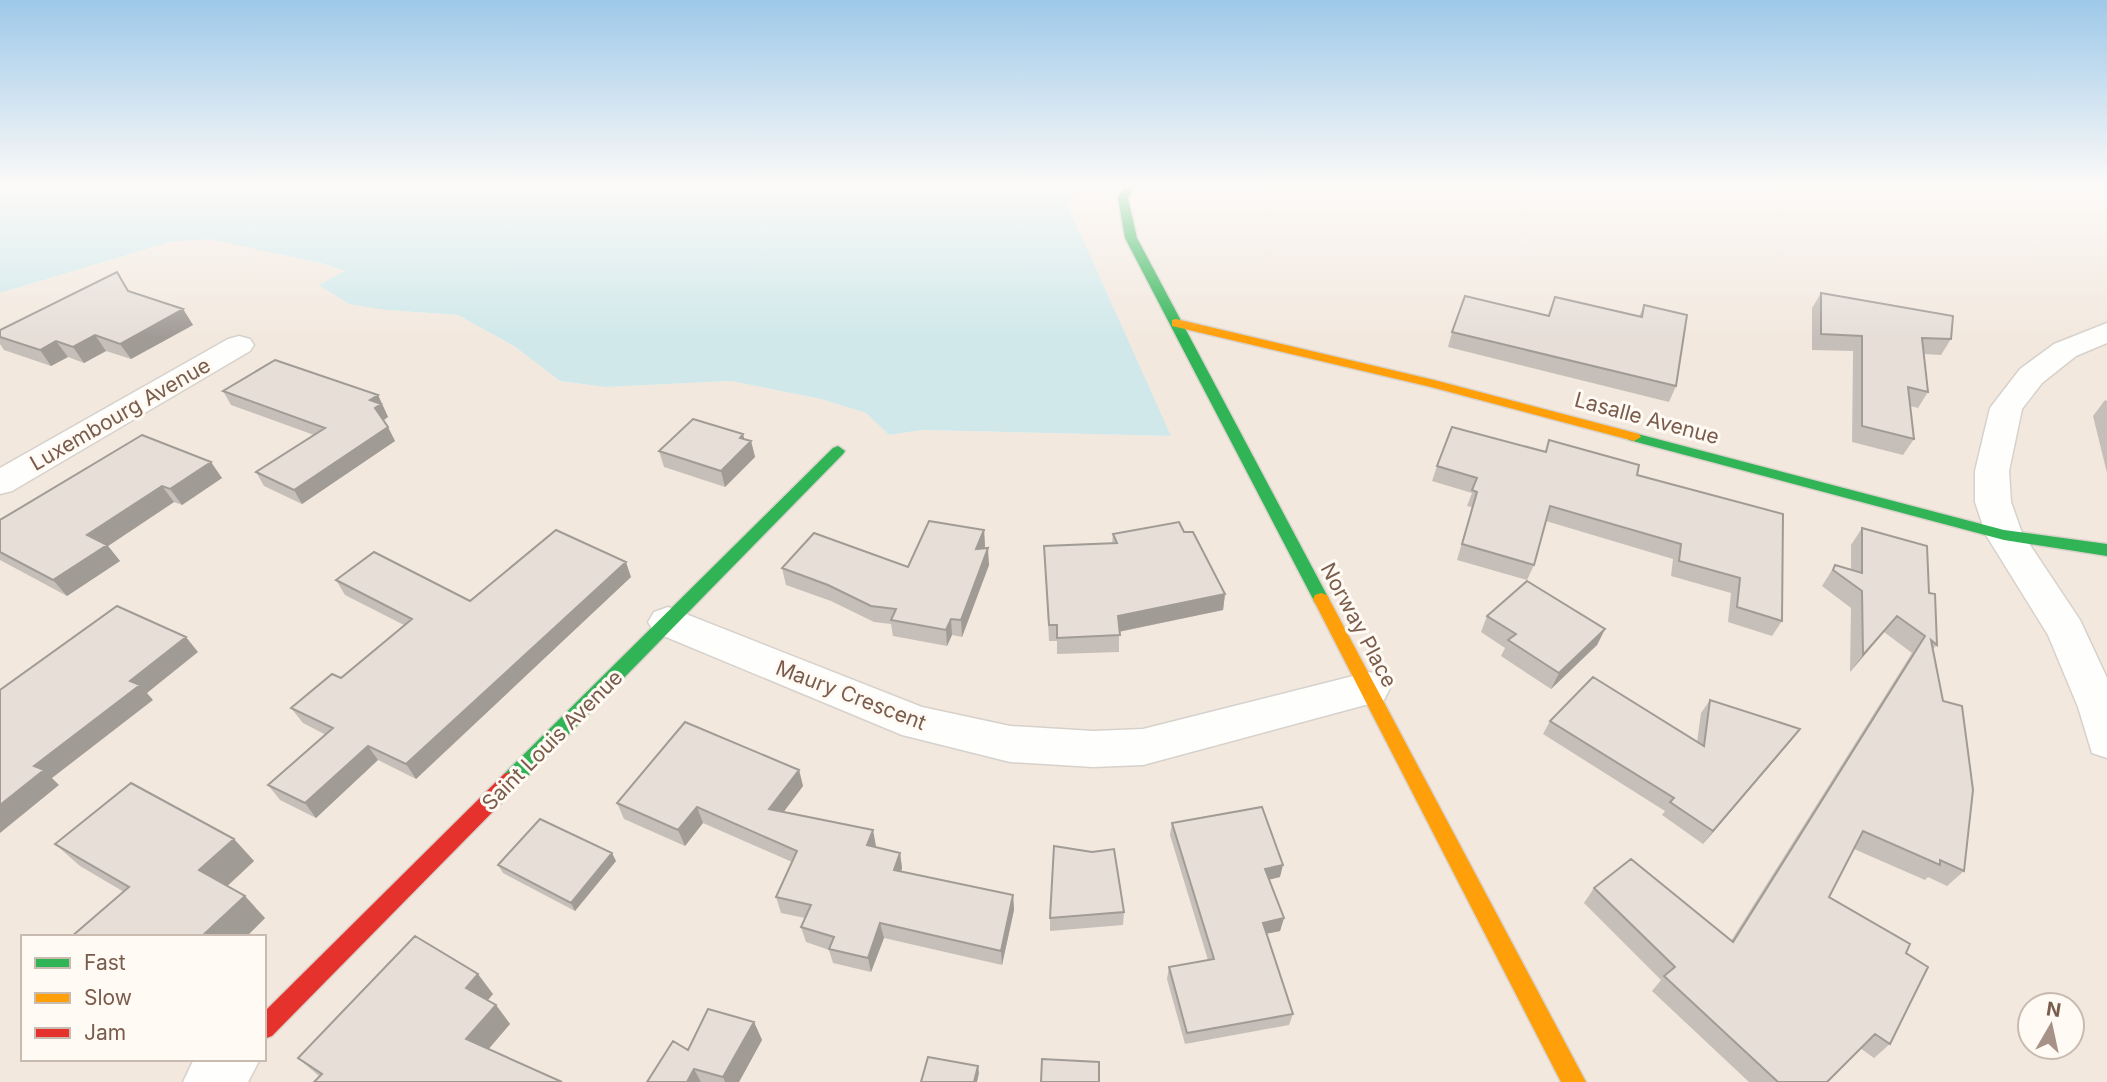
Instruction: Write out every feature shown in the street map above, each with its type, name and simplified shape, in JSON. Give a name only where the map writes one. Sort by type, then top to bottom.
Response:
[{"type":"street","name":"Norway Place","points":[[1130,235],[1574,1082]]},
{"type":"street","name":"Lasalle Avenue","points":[[1176,323],[1434,384],[2004,534],[2107,550]]},
{"type":"street","points":[[2107,332],[2065,350],[2031,376],[2006,408],[1992,471],[1993,502],[2004,534],[2066,631],[2099,707],[2107,740]]},
{"type":"street","name":"Luxembourg Avenue","points":[[0,483],[239,345]]},
{"type":"street","name":"Saint Louis Avenue","points":[[266,1026],[838,451]]},
{"type":"street","name":"Maury Crescent","points":[[668,622],[917,723],[1010,744],[1093,750],[1143,747],[1368,688]]},
{"type":"street","points":[[210,1082],[231,1061]]},
{"type":"shaded area","points":[[1081,235],[2107,235],[2107,1082],[0,1082],[0,293],[170,242],[209,238],[321,263],[347,272],[386,310],[458,315],[514,346],[560,381],[605,387],[731,381],[821,399],[866,413],[889,435],[922,430],[1170,436]]},
{"type":"water","points":[[0,235],[1081,235],[1171,436],[922,430],[889,435],[866,413],[821,399],[731,381],[605,387],[560,381],[514,346],[458,315],[386,310],[349,304],[319,285],[345,271],[321,263],[209,239],[170,242],[0,293]]},
{"type":"building","points":[[117,272],[128,291],[183,309],[120,344],[95,335],[73,347],[56,341],[40,350],[0,337],[0,330]]},
{"type":"building","points":[[1821,293],[1953,316],[1951,339],[1922,338],[1928,392],[1908,387],[1914,439],[1862,426],[1862,336],[1821,334]]},
{"type":"building","points":[[1465,296],[1549,316],[1555,297],[1642,317],[1644,305],[1687,315],[1676,386],[1452,332]]},
{"type":"building","points":[[275,360],[378,395],[370,400],[381,404],[375,408],[388,427],[294,490],[256,472],[325,428],[223,391]]},
{"type":"building","points":[[693,419],[743,434],[740,438],[751,441],[721,471],[659,451]]},
{"type":"building","points":[[1452,427],[1546,452],[1549,440],[1639,465],[1637,475],[1783,514],[1782,621],[1737,607],[1740,578],[1679,561],[1681,544],[1550,506],[1534,565],[1462,544],[1477,492],[1472,490],[1477,478],[1437,466]]},
{"type":"building","points":[[142,435],[211,462],[170,489],[162,486],[87,535],[107,545],[53,580],[0,552],[0,520]]},
{"type":"building","points":[[929,521],[984,530],[976,549],[988,548],[961,620],[951,619],[946,630],[891,620],[896,609],[871,606],[828,585],[782,568],[814,533],[908,567]]},
{"type":"building","points":[[1179,522],[1184,532],[1193,532],[1225,594],[1118,616],[1120,635],[1057,638],[1057,625],[1049,625],[1044,546],[1117,543],[1113,534]]},
{"type":"building","points":[[1862,528],[1927,546],[1929,593],[1935,594],[1937,645],[1931,640],[1943,701],[1962,706],[1973,790],[1964,871],[1940,860],[1940,865],[1863,831],[1829,897],[1910,944],[1906,953],[1928,967],[1890,1044],[1875,1034],[1827,1082],[1778,1082],[1664,976],[1675,967],[1594,888],[1631,859],[1733,942],[1925,636],[1897,616],[1863,655],[1862,591],[1833,570],[1835,565],[1862,573]]},
{"type":"building","points":[[556,530],[626,562],[406,764],[368,746],[305,803],[268,785],[333,728],[291,708],[332,674],[341,678],[412,619],[336,580],[374,552],[470,601]]},
{"type":"building","points":[[1527,581],[1605,629],[1559,673],[1508,640],[1516,634],[1487,616]]},
{"type":"building","points":[[117,606],[186,637],[130,681],[140,685],[34,766],[44,770],[0,805],[0,690]]},
{"type":"building","points":[[1593,677],[1704,746],[1710,700],[1800,729],[1713,831],[1670,802],[1674,798],[1550,721]]},
{"type":"building","points":[[685,722],[799,770],[769,809],[873,830],[867,845],[900,853],[894,870],[1013,895],[1001,951],[880,923],[868,958],[829,949],[834,937],[801,927],[811,905],[776,897],[797,851],[697,807],[678,830],[617,803]]},
{"type":"building","points":[[131,783],[234,839],[199,870],[245,896],[203,935],[73,935],[129,887],[55,844]]},
{"type":"building","points":[[1262,807],[1283,865],[1265,869],[1284,918],[1263,923],[1293,1014],[1187,1033],[1169,967],[1214,959],[1172,823]]},
{"type":"building","points":[[540,819],[612,853],[571,903],[498,865]]},
{"type":"building","points":[[1054,846],[1092,852],[1114,849],[1124,912],[1050,918]]},
{"type":"building","points":[[415,936],[478,974],[466,988],[496,1005],[466,1039],[562,1082],[314,1082],[322,1074],[298,1058]]},
{"type":"building","points":[[708,1009],[754,1022],[723,1077],[694,1069],[687,1082],[647,1082],[673,1041],[688,1050]]},
{"type":"building","points":[[928,1057],[978,1066],[974,1082],[921,1082]]},
{"type":"building","points":[[1042,1059],[1099,1062],[1099,1082],[1041,1082]]},
{"type":"traffic: fast","points":[[1130,235],[1321,599]]},
{"type":"traffic: fast","points":[[1634,437],[2004,535],[2107,550]]},
{"type":"traffic: fast","points":[[511,780],[838,451]]},
{"type":"traffic: slow","points":[[1176,323],[1434,384],[1634,437]]},
{"type":"traffic: slow","points":[[1321,599],[1574,1082]]},
{"type":"traffic: jam","points":[[266,1026],[511,780]]}]
